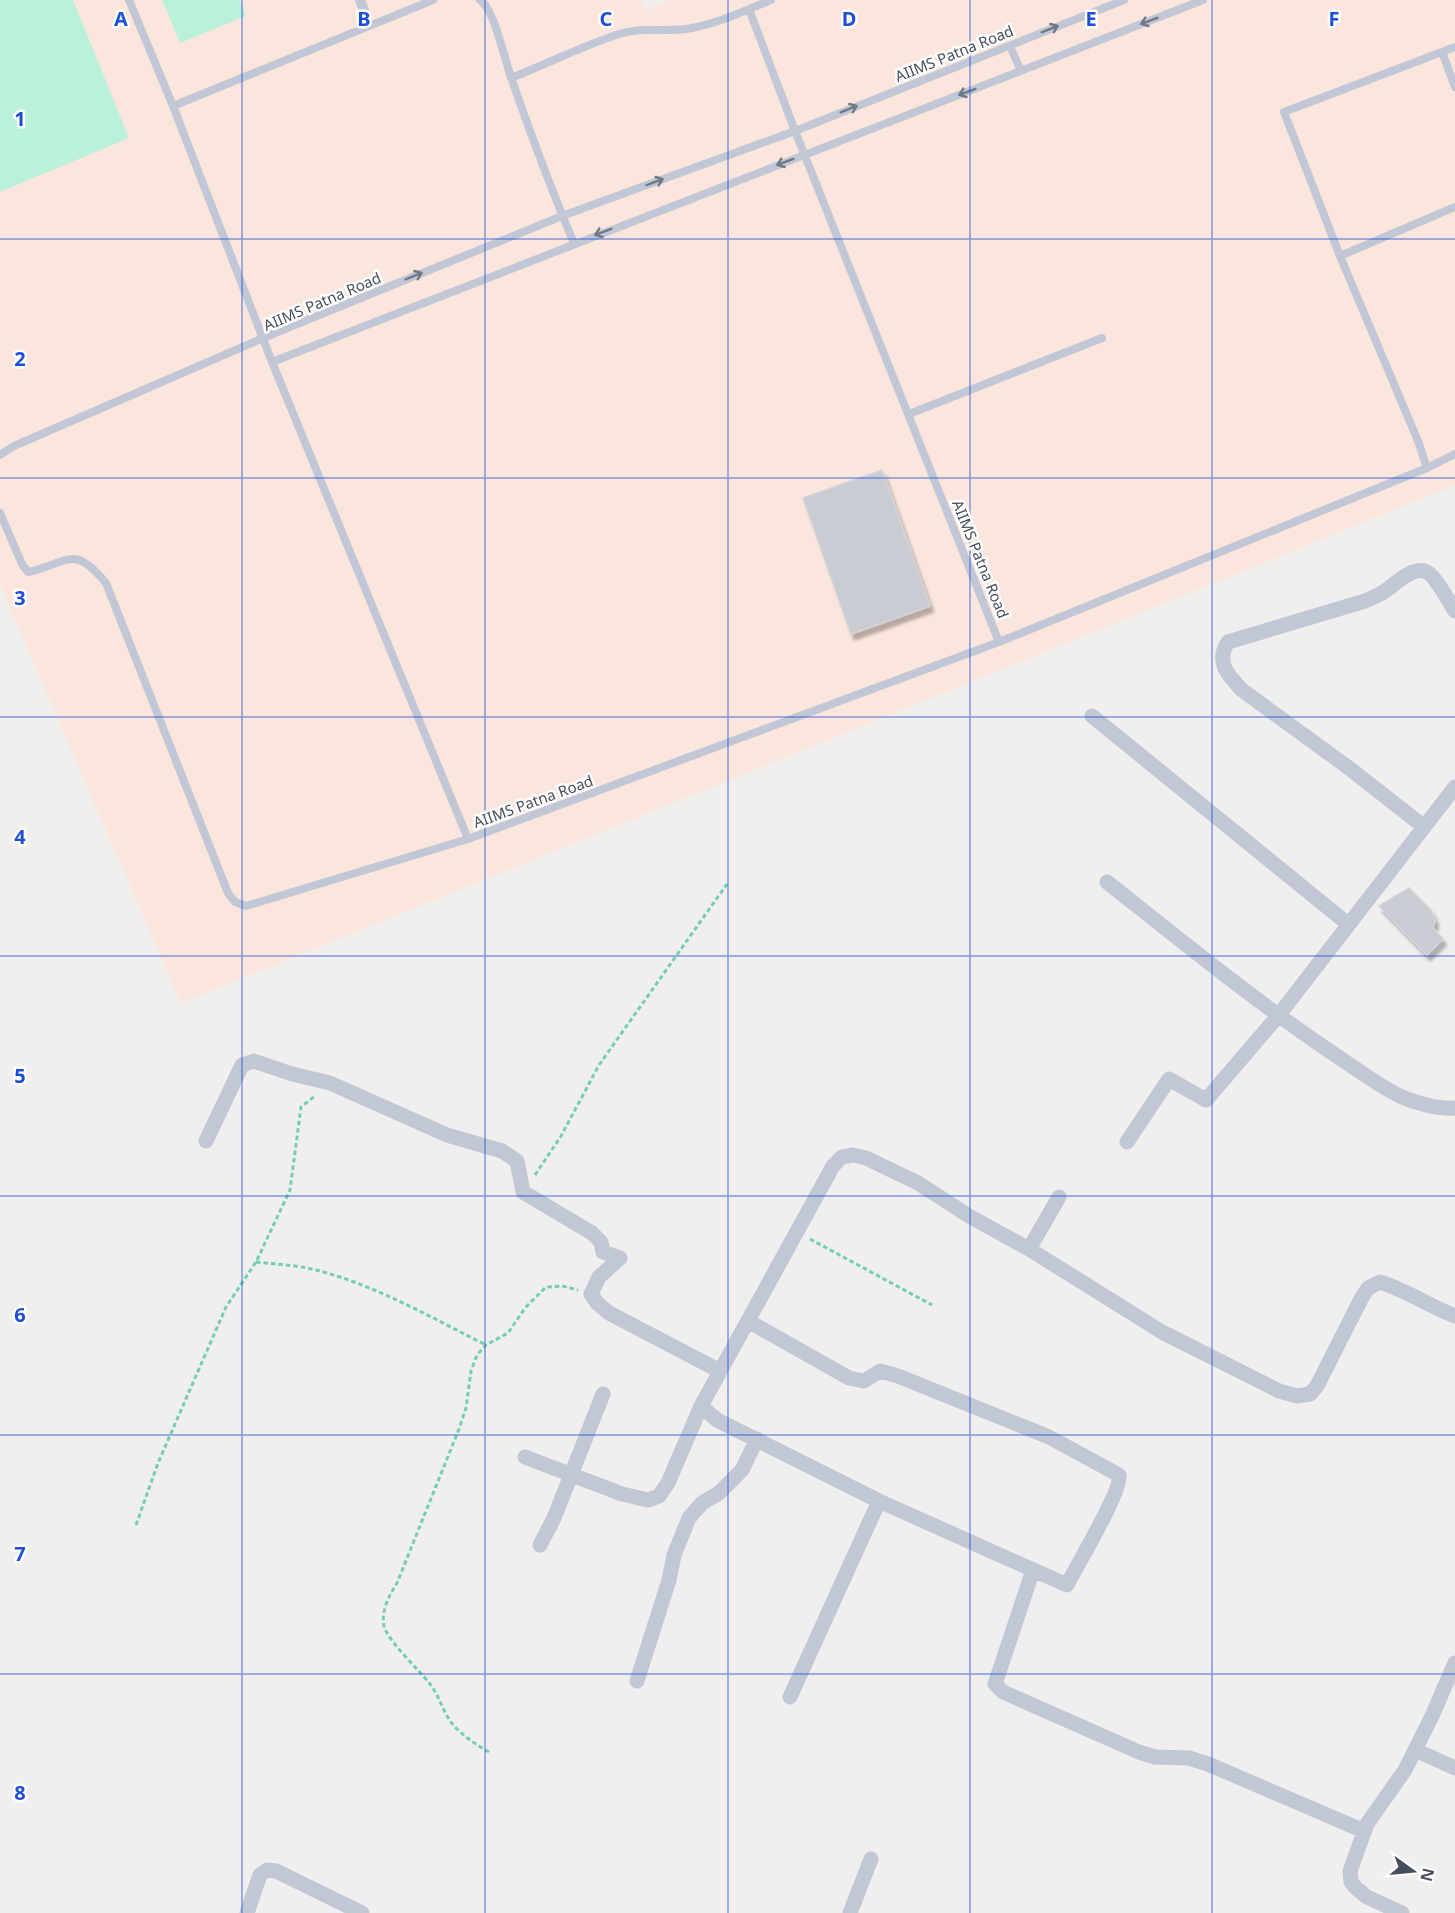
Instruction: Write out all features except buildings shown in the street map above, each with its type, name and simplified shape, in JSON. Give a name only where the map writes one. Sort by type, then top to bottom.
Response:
[{"type":"street","points":[[1424,826],[1242,690],[1223,663],[1223,650],[1228,642],[1365,601],[1417,571],[1427,572],[1433,578],[1455,611]]},
{"type":"street","points":[[1092,716],[1348,924]]},
{"type":"street","points":[[1127,1142],[1169,1079],[1206,1100],[1278,1016],[1455,787]]},
{"type":"street","points":[[1107,882],[1278,1016],[1395,1094],[1446,1109],[1455,1108]]},
{"type":"street","points":[[206,1141],[242,1065],[254,1061],[292,1074],[330,1083],[447,1135],[502,1151],[517,1161],[523,1192],[592,1233],[601,1242],[603,1252],[620,1258],[599,1277],[591,1294],[597,1303],[609,1313],[720,1371]]},
{"type":"street","points":[[525,1457],[636,1498],[648,1500],[659,1496],[668,1484],[701,1406],[833,1166],[842,1157],[853,1155],[866,1158],[918,1183],[1162,1332],[1279,1391],[1297,1396],[1310,1395],[1317,1386],[1368,1288],[1380,1282],[1394,1286],[1430,1306],[1455,1316]]},
{"type":"street","points":[[1029,1249],[1059,1197]]},
{"type":"street","points":[[701,1406],[717,1420],[879,1501],[1066,1585],[1112,1499],[1120,1481],[1119,1475],[1049,1437],[898,1376],[880,1371],[864,1381],[849,1378],[748,1321]]},
{"type":"street","points":[[540,1545],[572,1474],[603,1394]]},
{"type":"street","points":[[637,1681],[669,1580],[674,1555],[689,1518],[702,1503],[719,1493],[742,1470],[757,1439]]},
{"type":"street","points":[[790,1697],[879,1501]]},
{"type":"street","points":[[1033,1570],[995,1684],[1003,1692],[1139,1752],[1155,1757],[1189,1758],[1208,1764],[1364,1832]]},
{"type":"street","points":[[1402,1913],[1367,1897],[1351,1882],[1350,1871],[1367,1824],[1405,1770],[1455,1663]]},
{"type":"street","points":[[1415,1750],[1455,1768]]},
{"type":"street","points":[[850,1913],[871,1858]]},
{"type":"street","points":[[247,1913],[260,1875],[267,1870],[276,1871],[362,1913]]},
{"type":"lane","points":[[0,454],[263,338],[173,106],[129,0]]},
{"type":"lane","points":[[173,106],[433,0]]},
{"type":"lane","points":[[480,0],[484,3],[495,26],[511,78],[574,243]]},
{"type":"lane","points":[[511,78],[619,34],[647,29],[692,28],[771,0]]},
{"type":"lane","name":"AIIMS Patna Road","points":[[795,131],[999,642],[468,839],[263,338],[562,216],[795,131],[1124,0]]},
{"type":"lane","points":[[272,362],[1203,0]]},
{"type":"lane","points":[[362,5],[370,26]]},
{"type":"lane","points":[[749,9],[795,131]]},
{"type":"lane","points":[[1010,46],[1021,72]]},
{"type":"lane","points":[[1427,468],[1284,112],[1455,47]]},
{"type":"lane","points":[[1442,52],[1455,87]]},
{"type":"lane","points":[[1340,256],[1455,207]]},
{"type":"lane","points":[[909,414],[1102,338]]},
{"type":"lane","points":[[999,642],[1427,468],[1455,454]]},
{"type":"lane","points":[[0,513],[22,564],[28,572],[46,568],[65,559],[83,560],[106,583],[228,893],[235,902],[246,906],[468,839]]},
{"type":"path","points":[[523,1192],[561,1136],[599,1065],[727,884]]},
{"type":"path","points":[[136,1526],[158,1463],[226,1307],[256,1262],[290,1190],[301,1107],[330,1083]]},
{"type":"path","points":[[797,1232],[932,1305]]},
{"type":"path","points":[[256,1262],[309,1268],[336,1276],[408,1305],[486,1345]]},
{"type":"path","points":[[489,1752],[471,1741],[444,1713],[431,1685],[392,1641],[384,1628],[383,1614],[459,1429],[466,1408],[471,1371],[477,1355],[486,1345],[508,1334],[525,1308],[546,1287],[562,1286],[591,1294]]},
{"type":"shaded area","points":[[0,0],[640,0],[646,12],[668,0],[1455,0],[1455,485],[181,1003],[0,585]]},
{"type":"green space","points":[[0,0],[73,0],[129,138],[0,192]]},
{"type":"green space","points":[[162,0],[240,0],[246,16],[180,43]]}]
